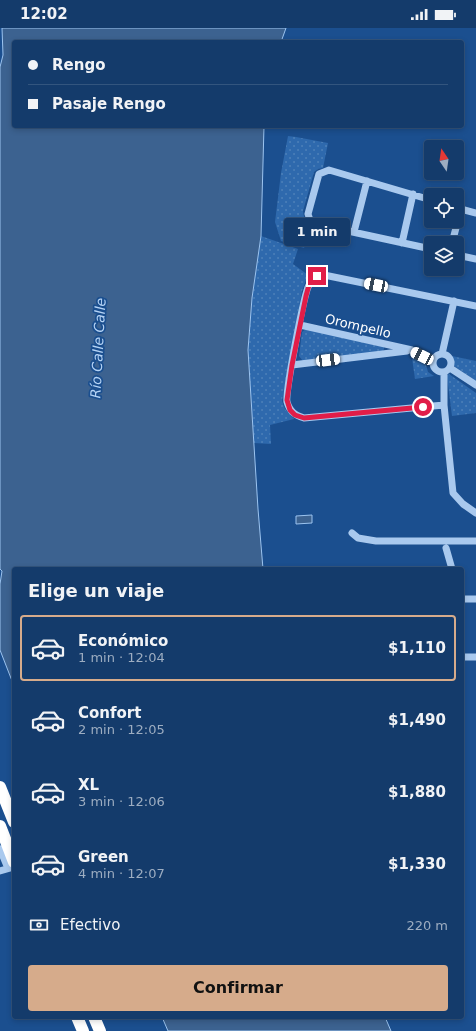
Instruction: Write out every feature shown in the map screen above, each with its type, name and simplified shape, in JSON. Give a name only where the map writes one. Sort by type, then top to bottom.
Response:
[{"type":"highway","points":[[0,786],[12,817]]},
{"type":"highway","points":[[0,826],[12,865]]},
{"type":"highway","points":[[78,1019],[83,1031]]},
{"type":"highway","points":[[95,1019],[100,1031]]},
{"type":"street","points":[[424,198],[329,170],[319,174],[308,214],[311,223],[424,248]]},
{"type":"street","points":[[354,232],[367,181]]},
{"type":"street","points":[[402,243],[413,194]]},
{"type":"street","points":[[464,209],[476,213]]},
{"type":"street","points":[[464,256],[476,259]]},
{"type":"street","points":[[444,405],[304,418],[295,415],[290,410],[287,400],[292,365],[309,285],[317,276],[324,275],[476,306]]},
{"type":"street","points":[[442,354],[454,301]]},
{"type":"street","name":"Orompello","points":[[300,325],[412,350],[432,361],[434,369],[438,372],[444,373]]},
{"type":"street","name":"Orompello","points":[[292,365],[412,350]]},
{"type":"street","points":[[432,361],[436,356],[442,354],[448,356],[450,359],[450,368],[444,373],[444,405],[453,493],[463,504],[476,513]]},
{"type":"street","points":[[450,368],[476,385]]},
{"type":"street","points":[[352,533],[358,538],[376,541],[476,541]]},
{"type":"street","points":[[446,548],[451,567]]},
{"type":"street","points":[[464,599],[476,599]]},
{"type":"street","points":[[464,657],[476,658]]},
{"type":"street","points":[[0,849],[12,865],[0,871]]},
{"type":"shaded area","points":[[288,136],[328,143],[323,168],[314,172],[303,211],[306,221],[311,229],[304,248],[281,241],[275,222],[281,173]]},
{"type":"shaded area","points":[[261,236],[298,249],[293,264],[308,275],[302,291],[282,401],[285,409],[294,419],[270,425],[271,444],[254,443],[248,349],[252,298]]},
{"type":"shaded area","points":[[306,329],[384,347],[384,349],[383,351],[303,361],[299,356],[302,332]]},
{"type":"shaded area","points":[[452,356],[476,361],[476,381],[454,366]]},
{"type":"shaded area","points":[[412,358],[425,361],[428,372],[434,376],[415,379]]},
{"type":"shaded area","points":[[449,374],[476,393],[476,413],[452,416],[447,377]]},
{"type":"water","name":"Río Calle Calle","points":[[2,28],[286,28],[282,40],[12,40],[12,128],[264,128],[261,236],[252,298],[248,350],[263,567],[12,567],[12,681],[0,650],[0,584],[2,571],[0,569],[0,67],[3,55]]},
{"type":"water","points":[[312,515],[312,523],[296,524],[296,516]]},
{"type":"water","points":[[163,1019],[386,1019],[391,1031],[168,1031]]},
{"type":"route","points":[[317,276],[309,285],[300,325],[287,400],[290,410],[295,415],[304,418],[423,407]]}]
